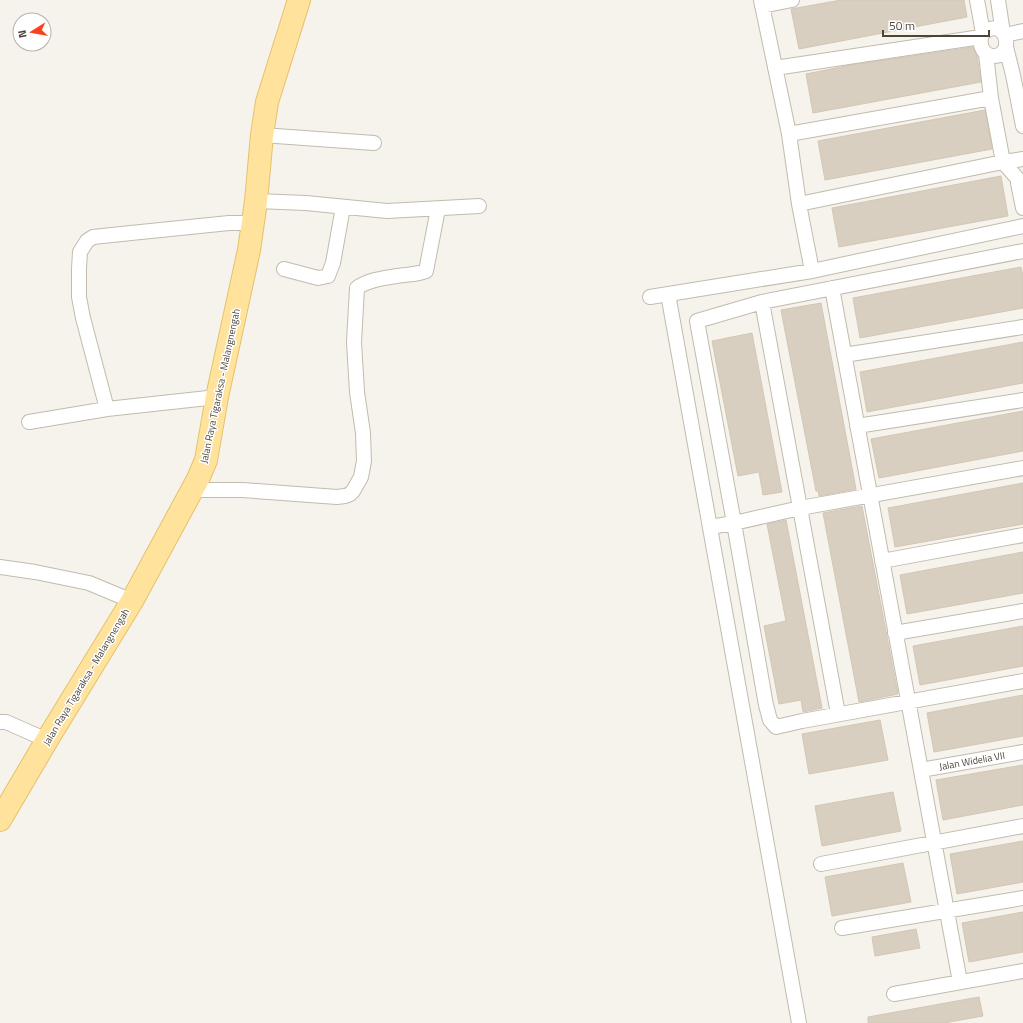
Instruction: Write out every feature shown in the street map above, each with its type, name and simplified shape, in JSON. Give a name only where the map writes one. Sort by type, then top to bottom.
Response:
[{"type":"main road","name":"Jalan Raya Tigaraksa - Malangnengah","points":[[0,820],[132,601],[192,490],[206,460],[217,397],[249,250],[267,102],[299,0]]},
{"type":"street","points":[[792,0],[761,3],[789,134],[799,204],[812,270]]},
{"type":"street","points":[[977,0],[982,35],[981,46],[986,54],[991,98],[1003,162],[1020,173],[1023,208]]},
{"type":"street","points":[[998,0],[1013,75],[1020,97],[1023,126]]},
{"type":"street","points":[[775,68],[982,35],[988,30],[999,30],[1005,38],[1003,52],[992,56],[986,54]]},
{"type":"street","points":[[1005,38],[1023,31]]},
{"type":"street","points":[[789,134],[991,98]]},
{"type":"street","points":[[262,135],[374,143]]},
{"type":"street","points":[[799,204],[1023,159]]},
{"type":"street","points":[[256,201],[306,203],[387,211],[479,206]]},
{"type":"street","points":[[284,269],[318,278],[328,276],[333,263],[343,207]]},
{"type":"street","points":[[192,490],[242,490],[337,496],[345,496],[353,491],[360,477],[364,461],[363,432],[357,392],[354,342],[357,288],[363,283],[420,273],[426,270],[438,209]]},
{"type":"street","points":[[107,409],[82,318],[79,269],[80,252],[87,241],[94,237],[229,223],[253,223]]},
{"type":"street","points":[[650,297],[812,270],[1023,226]]},
{"type":"street","points":[[1023,251],[762,302],[697,321],[766,705],[770,720],[776,727],[838,714],[1023,681]]},
{"type":"street","points":[[832,288],[960,982]]},
{"type":"street","points":[[668,294],[798,1023]]},
{"type":"street","points":[[762,302],[838,714]]},
{"type":"street","points":[[844,355],[1023,327]]},
{"type":"street","points":[[29,422],[107,409],[217,397]]},
{"type":"street","points":[[857,426],[1023,400]]},
{"type":"street","points":[[710,527],[800,508],[1023,468]]},
{"type":"street","points":[[882,561],[1023,535]]},
{"type":"street","points":[[0,567],[35,572],[89,583],[132,601]]},
{"type":"street","points":[[895,633],[1023,611]]},
{"type":"street","points":[[0,722],[6,722],[47,740]]},
{"type":"street","name":"Jalan Widelia VII","points":[[921,770],[1023,752]]},
{"type":"street","points":[[821,864],[1023,826]]},
{"type":"street","points":[[842,928],[1023,898]]},
{"type":"street","points":[[894,994],[1023,971]]},
{"type":"building","points":[[841,0],[964,0],[967,17],[799,49],[791,9]]},
{"type":"building","points":[[973,47],[977,56],[981,82],[813,113],[806,74],[851,65]]},
{"type":"building","points":[[985,110],[992,149],[825,180],[818,141]]},
{"type":"building","points":[[1001,176],[1008,216],[839,247],[832,208]]},
{"type":"building","points":[[1021,267],[1023,276],[1023,308],[860,338],[853,298]]},
{"type":"building","points":[[821,303],[856,489],[819,496],[818,491],[816,491],[781,310]]},
{"type":"building","points":[[752,333],[782,492],[763,495],[759,472],[738,476],[712,341]]},
{"type":"building","points":[[1023,342],[1023,383],[867,412],[860,372]]},
{"type":"building","points":[[1023,411],[1023,451],[879,478],[871,439]]},
{"type":"building","points":[[1023,483],[1023,524],[895,547],[888,508]]},
{"type":"building","points":[[862,506],[898,694],[859,702],[823,513]]},
{"type":"building","points":[[786,520],[822,708],[803,712],[801,700],[779,704],[764,626],[786,621],[767,524]]},
{"type":"building","points":[[1023,552],[1023,593],[907,614],[900,575]]},
{"type":"building","points":[[1023,626],[1023,666],[920,685],[913,646]]},
{"type":"building","points":[[1023,695],[1023,736],[934,752],[927,713]]},
{"type":"building","points":[[880,720],[888,760],[809,774],[802,734]]},
{"type":"building","points":[[1023,765],[1023,805],[943,820],[936,780]]},
{"type":"building","points":[[893,792],[901,831],[822,846],[815,806]]},
{"type":"building","points":[[1023,841],[1023,882],[957,894],[950,854]]},
{"type":"building","points":[[903,863],[911,902],[832,916],[825,877]]},
{"type":"building","points":[[1023,912],[1023,952],[969,962],[962,923]]},
{"type":"building","points":[[916,929],[920,948],[875,956],[872,937]]},
{"type":"building","points":[[979,997],[983,1016],[944,1023],[868,1023],[868,1017]]}]
